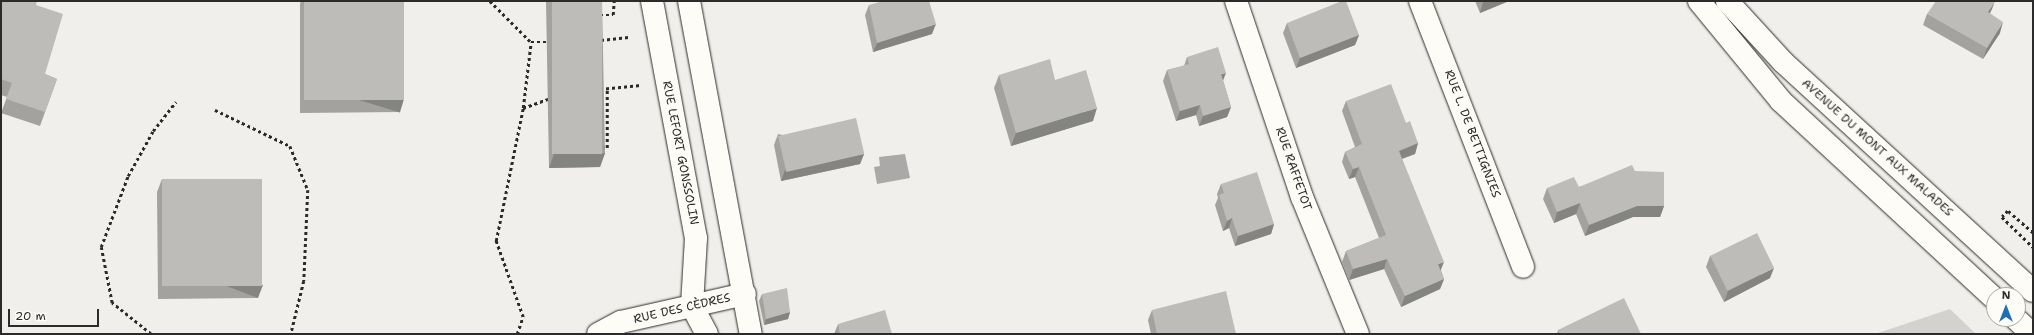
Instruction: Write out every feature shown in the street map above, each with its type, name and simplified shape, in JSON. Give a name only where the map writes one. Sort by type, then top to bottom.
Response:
[{"type":"street","name":"RUE LEFORT GONSSOLIN","points":[[652,1],[696,238],[692,306]]},
{"type":"street","points":[[689,1],[745,294],[751,334]]},
{"type":"street","name":"RUE RAFFETOT","points":[[1236,1],[1302,197],[1358,334]]},
{"type":"street","name":"RUE L. DE BETTIGNIES","points":[[1420,1],[1523,267]]},
{"type":"street","points":[[1699,1],[1781,101],[1986,291]]},
{"type":"street","name":"AVENUE DU MONT AUX MALADES","points":[[1727,1],[1782,62],[2033,291]]},
{"type":"street","name":"RUE DES CÈDRES","points":[[598,334],[621,322],[745,294]]},
{"type":"street","points":[[692,306],[707,334]]},
{"type":"street","points":[[2025,327],[2032,334]]},
{"type":"path","points":[[490,1],[531,42],[554,42]]},
{"type":"path","points":[[597,15],[613,15],[614,1]]},
{"type":"path","points":[[592,40],[622,40],[657,28]]},
{"type":"path","points":[[516,334],[523,317],[496,241],[523,108],[531,42]]},
{"type":"path","points":[[591,90],[667,85]]},
{"type":"path","points":[[599,147],[607,148],[607,88]]},
{"type":"path","points":[[523,108],[552,97]]},
{"type":"path","points":[[151,334],[112,302],[101,247],[128,176],[153,131],[176,102]]},
{"type":"path","points":[[215,110],[290,146],[308,190],[304,281],[291,334]]},
{"type":"path","points":[[2033,233],[2008,211],[2002,217],[2033,246]]},
{"type":"shaded area","points":[[905,154],[910,178],[877,184],[874,167],[880,166],[879,157]]},
{"type":"shaded area","points":[[1950,309],[1976,334],[1875,334]]},
{"type":"building","points":[[1,1],[37,1],[36,5],[63,14],[45,74],[57,79],[45,112],[6,99],[12,83],[1,79]]},
{"type":"building","points":[[304,1],[404,1],[404,100],[304,100]]},
{"type":"building","points":[[552,1],[602,1],[602,154],[552,154]]},
{"type":"building","points":[[883,1],[929,1],[936,24],[877,43],[869,5]]},
{"type":"building","points":[[1342,1],[1346,1],[1359,35],[1300,58],[1287,23]]},
{"type":"building","points":[[1936,1],[1995,1],[1988,12],[2003,22],[1987,48],[1927,14]]},
{"type":"building","points":[[1218,47],[1226,73],[1221,74],[1231,107],[1203,116],[1200,105],[1180,111],[1167,70],[1189,64],[1187,57]]},
{"type":"building","points":[[1050,59],[1055,80],[1086,70],[1097,108],[1016,133],[999,75]]},
{"type":"building","points":[[1391,84],[1406,123],[1410,121],[1418,143],[1399,151],[1444,262],[1438,264],[1444,279],[1405,296],[1387,259],[1353,269],[1346,251],[1386,235],[1359,167],[1353,169],[1345,152],[1362,144],[1346,101]]},
{"type":"building","points":[[856,118],[864,154],[786,172],[778,136]]},
{"type":"building","points":[[1632,165],[1635,171],[1664,172],[1664,206],[1637,206],[1589,225],[1580,203],[1557,212],[1547,188],[1574,177],[1579,187]]},
{"type":"building","points":[[1257,172],[1274,224],[1238,236],[1232,218],[1227,221],[1219,195],[1224,193],[1221,184]]},
{"type":"building","points":[[162,179],[262,179],[262,286],[162,286]]},
{"type":"building","points":[[1757,233],[1774,268],[1727,291],[1710,256]]},
{"type":"building","points":[[787,288],[790,312],[766,319],[762,294]]},
{"type":"building","points":[[1226,291],[1236,334],[1157,334],[1152,310]]},
{"type":"building","points":[[1624,298],[1641,334],[1560,334],[1558,330]]},
{"type":"building","points":[[885,310],[892,334],[840,334],[838,324]]}]
